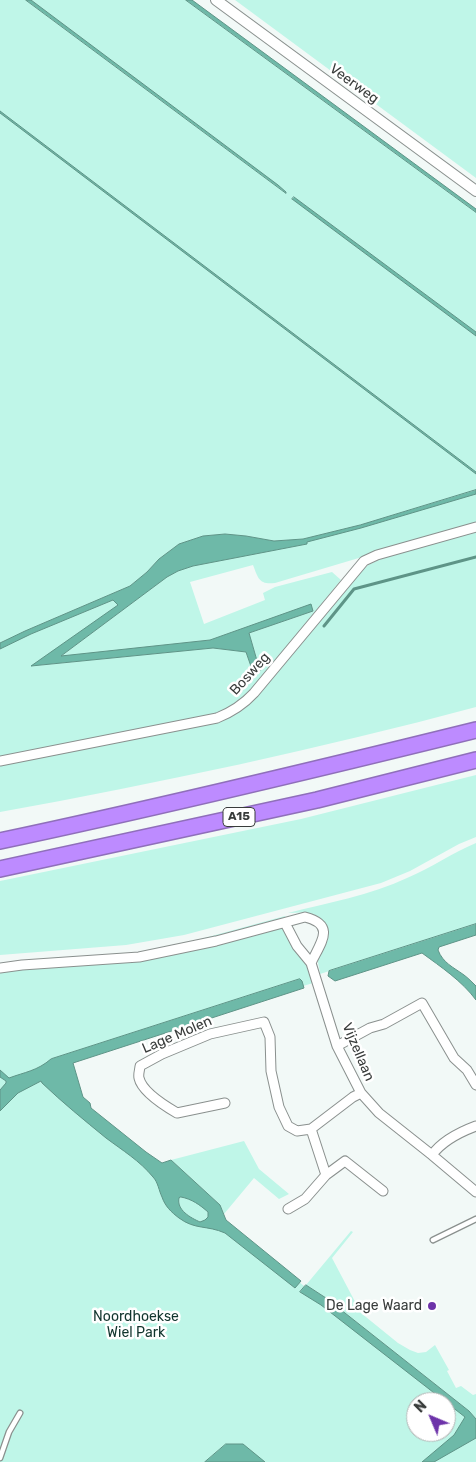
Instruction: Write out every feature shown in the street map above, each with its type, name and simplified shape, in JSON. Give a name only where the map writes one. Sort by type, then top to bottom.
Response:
[{"type":"highway","name":"A15","points":[[0,841],[310,771],[476,730]]},
{"type":"highway","name":"A15","points":[[0,869],[318,800],[476,760]]},
{"type":"highway","name":"A15","points":[[0,830],[102,819]]},
{"type":"street","name":"Veerweg","points":[[216,0],[476,191]]},
{"type":"street","name":"Bosweg","points":[[0,761],[217,718],[231,712],[244,704],[254,693],[364,561],[476,526]]},
{"type":"street","points":[[0,968],[139,957],[216,941],[305,917],[315,920],[324,928],[324,935],[311,962]]},
{"type":"street","name":"Vijzellaan","points":[[285,923],[297,946],[311,962],[337,1046],[361,1093],[379,1113],[476,1192]]},
{"type":"street","points":[[337,1046],[370,1028],[384,1024],[422,1003],[454,1058],[467,1070],[476,1085]]},
{"type":"street","name":"Lage Molen","points":[[225,1103],[177,1113],[162,1105],[143,1087],[139,1077],[140,1066],[162,1054],[210,1034],[264,1022],[270,1037],[271,1071],[279,1107],[288,1126],[297,1131],[310,1129]]},
{"type":"street","points":[[326,1175],[310,1129],[361,1093]]},
{"type":"street","points":[[432,1155],[437,1148],[463,1131],[476,1126]]},
{"type":"street","points":[[288,1209],[305,1199],[326,1175],[345,1161],[383,1191]]},
{"type":"lane","points":[[433,1240],[476,1219]]},
{"type":"lane","points":[[0,1458],[9,1432],[20,1413]]},
{"type":"green space","points":[[0,0],[26,0],[286,193],[278,185],[31,0],[186,0],[476,212],[476,332],[294,197],[292,199],[476,336],[476,472],[0,111]]},
{"type":"green space","points":[[235,0],[476,0],[476,178]]},
{"type":"green space","points":[[0,113],[476,474],[476,490],[360,525],[303,539],[274,541],[225,534],[203,536],[179,544],[159,559],[130,586],[0,643]]},
{"type":"green space","points":[[476,494],[476,523],[275,583],[262,582],[256,574],[253,565],[190,582],[204,624],[265,600],[263,593],[275,587],[332,572],[341,580],[245,698],[228,710],[200,720],[0,757],[0,649],[113,600],[119,605],[33,666],[213,648],[246,652],[254,675],[260,671],[249,633],[313,611],[311,605],[210,640],[60,657],[167,577],[178,571],[193,566],[306,544],[306,542]]},
{"type":"green space","points":[[476,529],[476,707],[358,737],[239,764],[0,812],[0,762],[225,718],[368,565],[394,553]]},
{"type":"green space","points":[[476,775],[476,837],[459,844],[410,871],[381,883],[184,935],[126,945],[0,955],[0,881],[301,819]]},
{"type":"green space","points":[[476,843],[476,924],[320,974],[318,959],[328,939],[326,924],[314,914],[288,913],[349,898],[393,884]]},
{"type":"green space","name":"Noordhoekse Wiel Park","points":[[285,916],[303,959],[307,961],[313,983],[47,1068],[46,1081],[186,1189],[405,1369],[436,1392],[406,1392],[406,1442],[456,1442],[456,1407],[476,1422],[476,1462],[0,1462],[0,969],[120,961]]},
{"type":"green space","points":[[244,1141],[259,1169],[289,1194],[279,1199],[254,1178],[224,1214],[220,1205],[171,1160]]},
{"type":"green space","points":[[351,1231],[353,1232],[332,1258],[361,1313],[398,1343],[410,1350],[418,1353],[426,1352],[435,1345],[449,1370],[447,1371],[456,1388],[461,1386],[473,1395],[476,1394],[476,1419],[456,1401],[456,1392],[445,1392],[326,1298],[306,1285]]},
{"type":"shaded area","points":[[26,0],[31,0],[278,185],[286,193]]},
{"type":"shaded area","points":[[186,0],[192,0],[476,209],[476,212]]},
{"type":"shaded area","points":[[0,111],[476,472],[476,474],[0,113]]},
{"type":"shaded area","points":[[294,197],[476,332],[476,336],[292,199]]},
{"type":"shaded area","points":[[476,490],[476,494],[307,542],[307,544],[193,566],[178,571],[167,577],[61,656],[210,640],[311,604],[313,611],[249,633],[260,671],[254,675],[246,652],[213,648],[31,666],[118,605],[113,600],[0,649],[0,643],[130,586],[159,559],[179,544],[203,536],[225,534],[274,541],[303,539],[360,525]]},
{"type":"shaded area","points":[[476,924],[476,935],[439,947],[438,950],[446,962],[466,976],[476,986],[476,1000],[458,980],[422,953],[335,981],[328,976],[329,971]]},
{"type":"shaded area","points":[[300,979],[304,988],[73,1063],[83,1097],[90,1103],[91,1108],[162,1163],[171,1160],[220,1205],[226,1220],[301,1281],[295,1288],[225,1233],[190,1224],[176,1216],[165,1203],[155,1179],[148,1171],[106,1138],[41,1081],[18,1093],[0,1111],[0,1090],[6,1081],[0,1077],[0,1070],[9,1078],[36,1069],[51,1059]],"holes":[[[179,1198],[185,1198],[205,1209],[208,1212],[208,1217],[200,1222],[185,1213],[179,1202]]]},
{"type":"shaded area","points":[[306,1285],[326,1298],[445,1392],[433,1392],[321,1305],[300,1292]]},
{"type":"shaded area","points":[[456,1401],[476,1419],[476,1438],[434,1462],[422,1462],[446,1442],[456,1442],[456,1432],[465,1417],[456,1410]]},
{"type":"shaded area","points":[[226,1444],[243,1444],[265,1462],[205,1462]]},
{"type":"waterway","points":[[324,626],[354,589],[476,557]]},
{"type":"place","name":"De Lage Waard","points":[[432,1306]]}]
